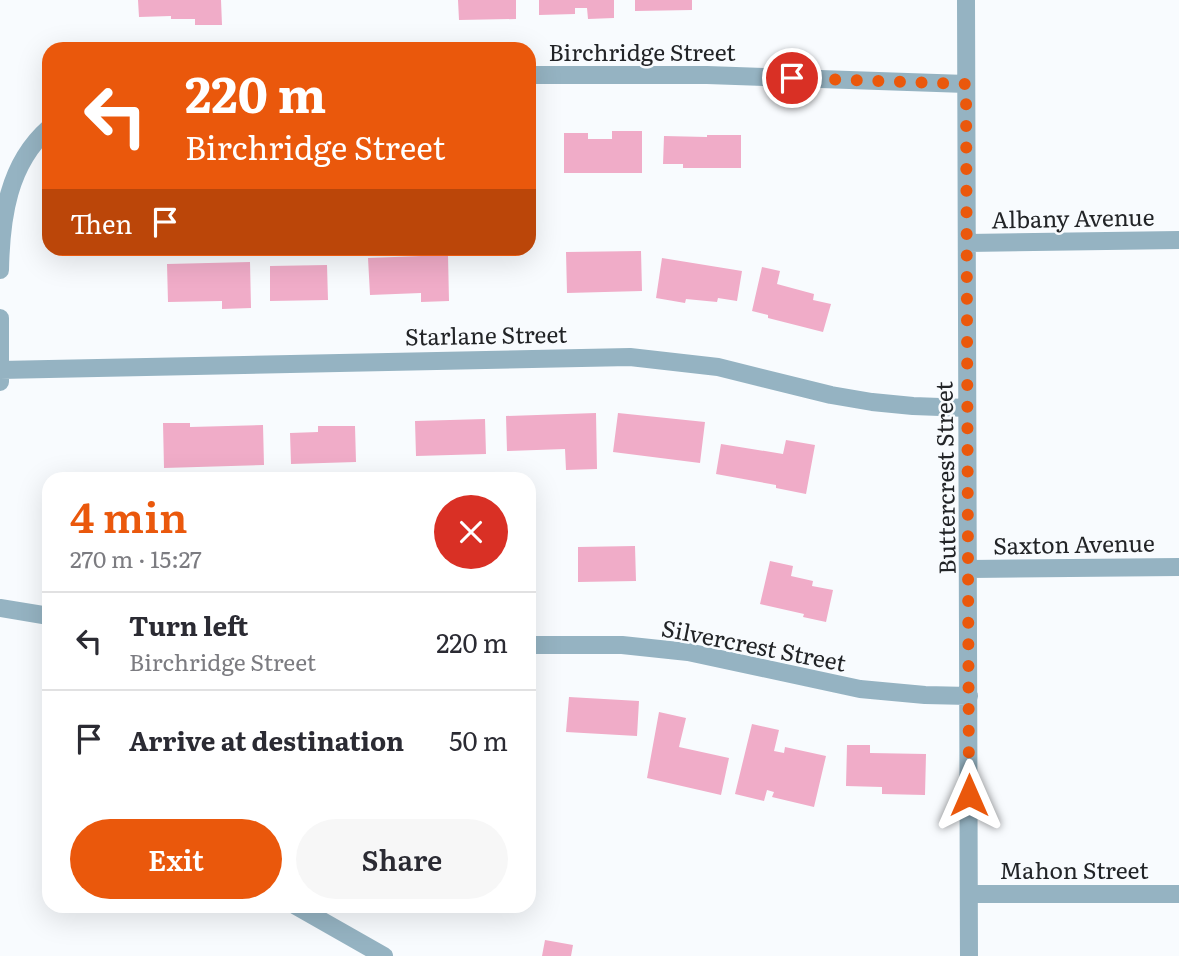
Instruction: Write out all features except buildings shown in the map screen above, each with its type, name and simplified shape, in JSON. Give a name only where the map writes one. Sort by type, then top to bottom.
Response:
[{"type":"street","name":"Buttercrest Street","points":[[966,0],[970,569],[969,956]]},
{"type":"street","name":"Birchridge Street","points":[[536,75],[707,75],[966,84]]},
{"type":"street","points":[[0,270],[2,223],[8,196],[24,157],[42,136]]},
{"type":"street","name":"Albany Avenue","points":[[967,243],[1179,240]]},
{"type":"street","points":[[0,318],[0,382]]},
{"type":"street","name":"Starlane Street","points":[[0,370],[630,357],[718,367],[831,395],[872,402],[967,408]]},
{"type":"street","name":"Saxton Avenue","points":[[970,569],[1179,567]]},
{"type":"street","points":[[0,608],[42,615]]},
{"type":"street","name":"Silvercrest Street","points":[[536,645],[622,645],[688,652],[860,689],[970,696]]},
{"type":"street","name":"Mahon Street","points":[[969,894],[1179,894]]},
{"type":"street","points":[[308,913],[384,956]]},
{"type":"route","points":[[792,78],[966,84],[969,795]]}]
